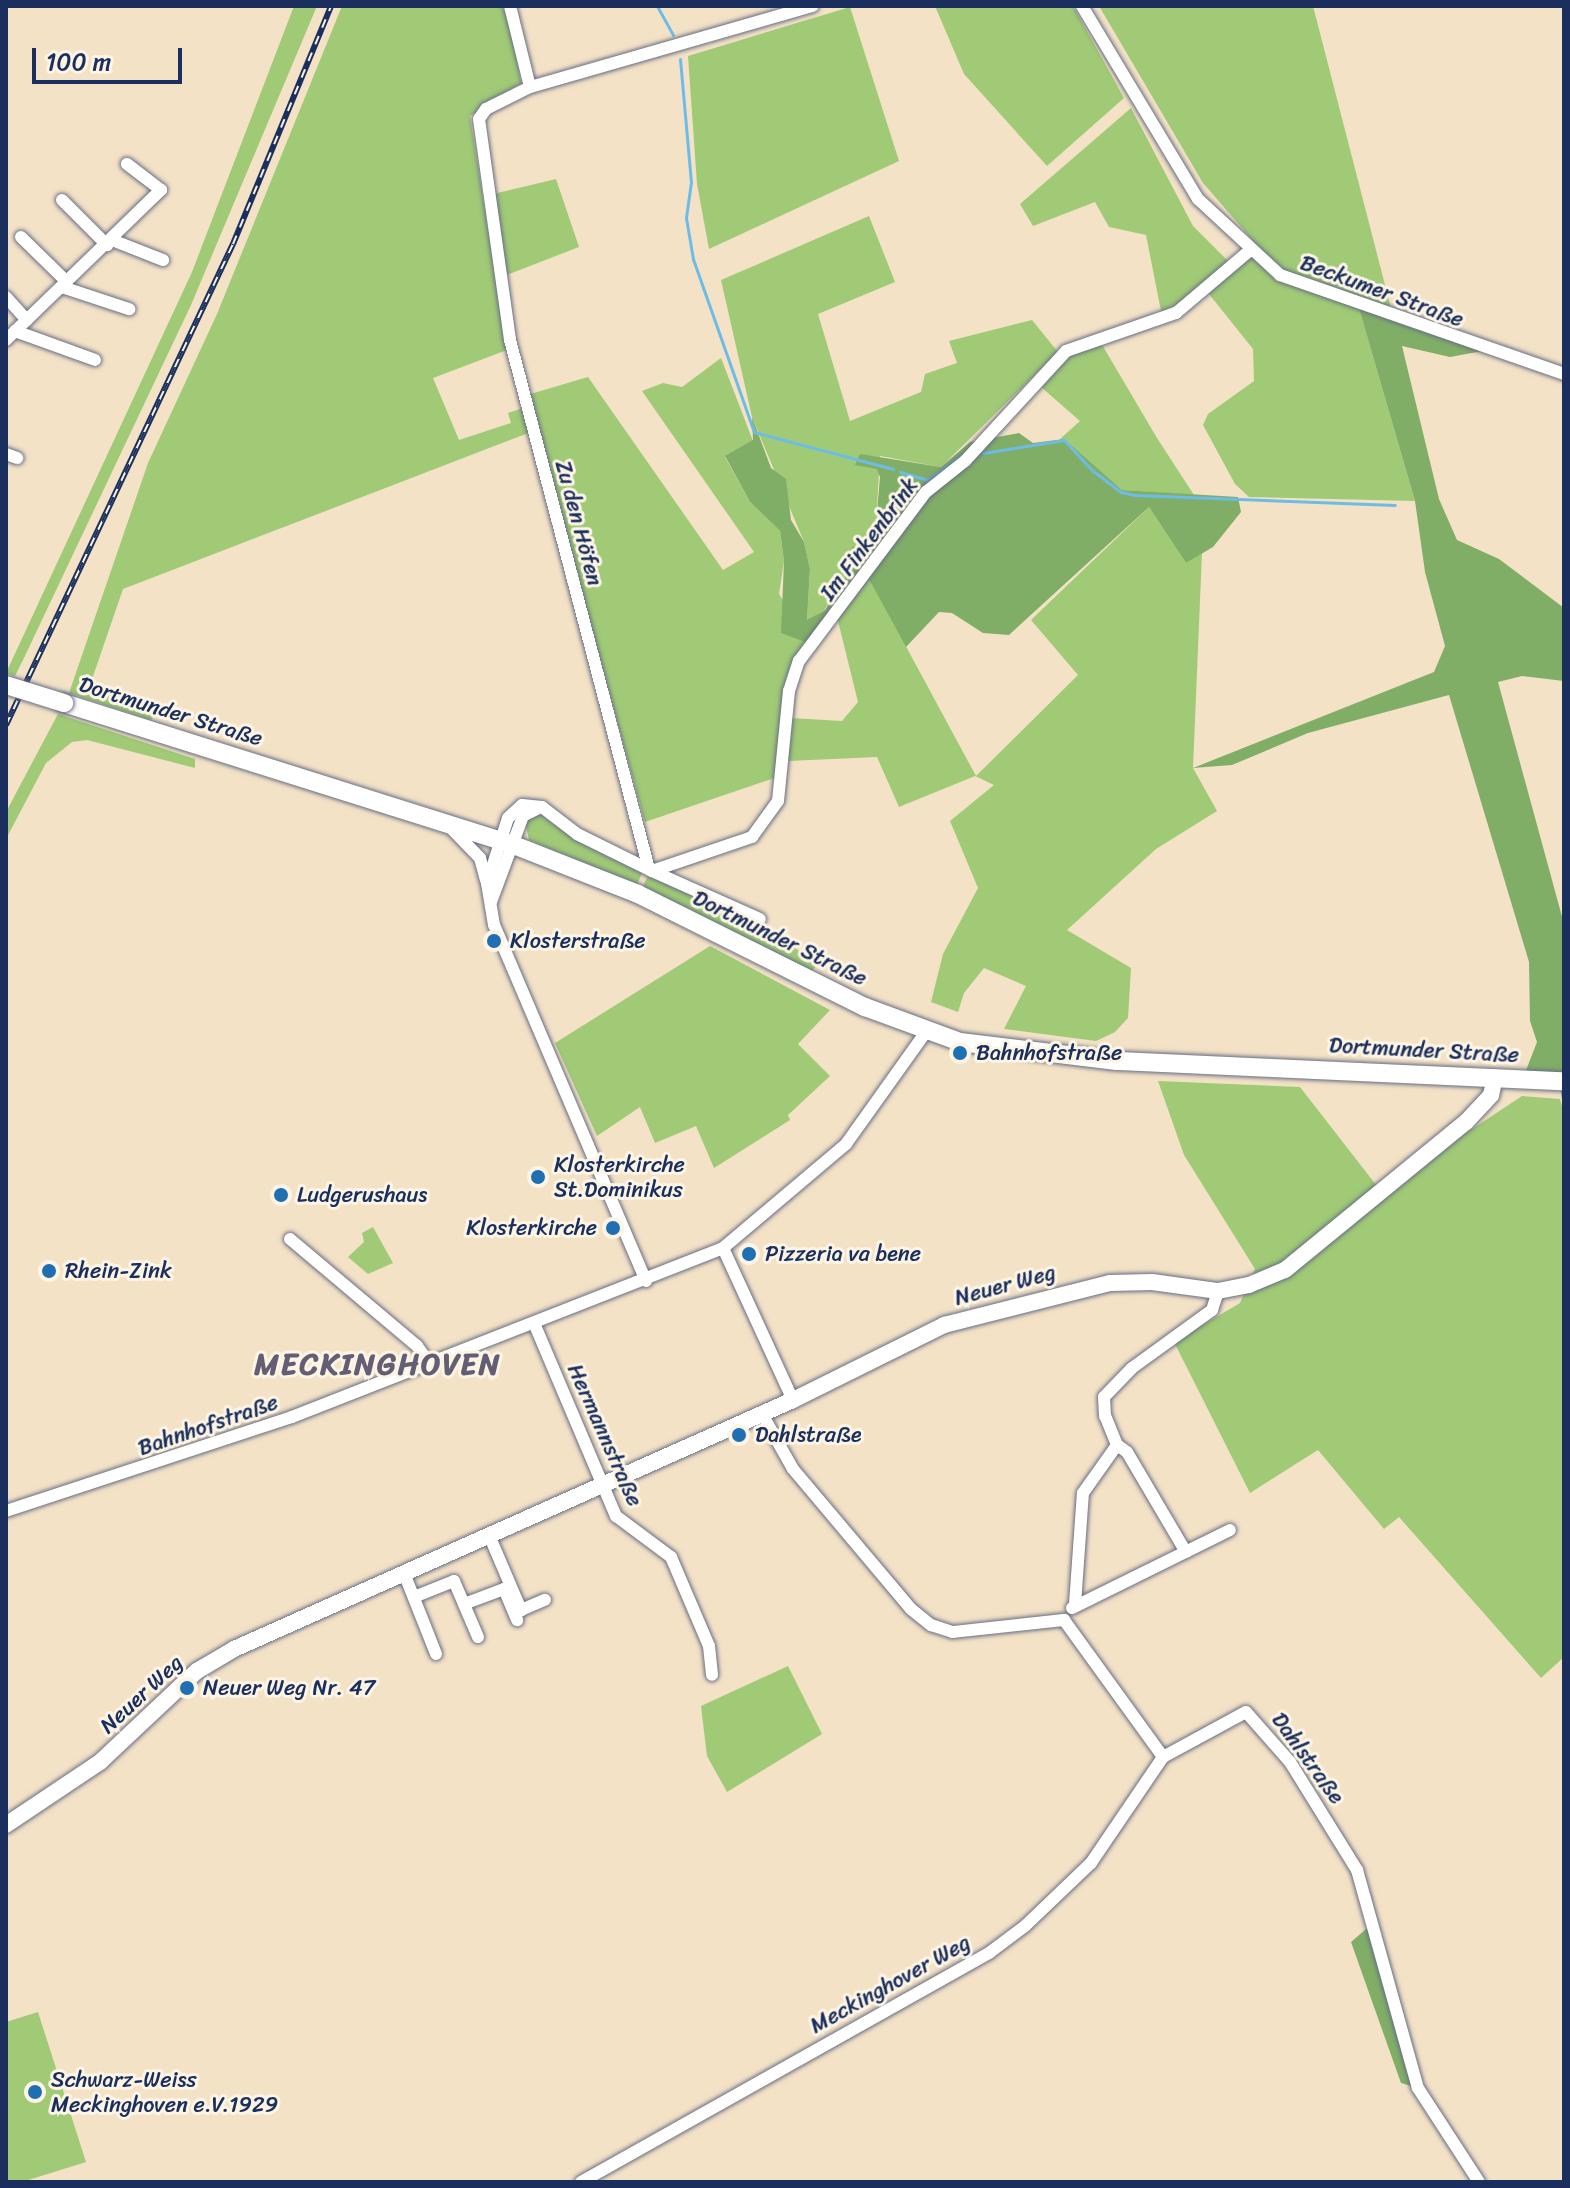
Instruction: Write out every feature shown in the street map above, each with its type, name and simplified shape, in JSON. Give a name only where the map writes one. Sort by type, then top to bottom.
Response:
[{"type":"main road","name":"Dortmunder Straße","points":[[6,685],[506,843],[638,894],[926,1032],[1018,1052],[1087,1059],[1562,1081]]},
{"type":"street","points":[[510,6],[530,87]]},
{"type":"street","name":"Zu den Höfen","points":[[650,870],[510,340],[479,119],[486,109],[530,87],[813,6]]},
{"type":"street","name":"Beckumer Straße","points":[[1082,6],[1198,199],[1249,251],[1280,275],[1564,374]]},
{"type":"street","points":[[10,335],[161,190],[127,164]]},
{"type":"street","points":[[62,200],[110,242],[163,260]]},
{"type":"street","points":[[21,237],[65,284],[129,309]]},
{"type":"street","name":"Im Finkenbrink","points":[[650,870],[743,842],[770,818],[784,774],[794,671],[926,492],[965,461],[1066,351],[1176,313],[1249,251]]},
{"type":"street","points":[[6,297],[27,320]]},
{"type":"street","points":[[10,335],[95,360]]},
{"type":"street","points":[[491,902],[506,843],[508,818],[522,805],[542,807],[577,834],[760,919]]},
{"type":"street","points":[[451,828],[480,858],[500,941],[646,1281]]},
{"type":"street","points":[[487,883],[506,843]]},
{"type":"street","name":"Bahnhofstraße","points":[[6,1511],[223,1442],[646,1281],[723,1248],[846,1144],[926,1032]]},
{"type":"street","name":"Neuer Weg","points":[[6,1825],[100,1762],[197,1671],[404,1573],[793,1400],[973,1313],[1110,1283],[1152,1282],[1218,1291],[1249,1285],[1285,1270],[1466,1122],[1491,1095],[1495,1077]]},
{"type":"street","points":[[290,1239],[417,1346],[430,1364]]},
{"type":"street","points":[[723,1248],[793,1400]]},
{"type":"street","points":[[1186,1552],[1127,1452],[1117,1445],[1105,1416],[1104,1397],[1132,1368],[1212,1310],[1218,1291]]},
{"type":"street","name":"Hermannstraße","points":[[534,1323],[623,1524],[671,1557],[709,1646],[712,1675]]},
{"type":"street","points":[[762,1414],[793,1469],[911,1609],[931,1625],[953,1632],[1064,1620],[1075,1604],[1083,1493],[1117,1445]]},
{"type":"street","points":[[1075,1604],[1230,1530]]},
{"type":"street","points":[[489,1535],[517,1620]]},
{"type":"street","points":[[404,1573],[436,1654]]},
{"type":"street","points":[[414,1597],[454,1581],[478,1637]]},
{"type":"street","points":[[507,1588],[521,1610],[545,1600]]},
{"type":"street","points":[[464,1604],[507,1588]]},
{"type":"street","points":[[1064,1620],[1163,1757]]},
{"type":"street","name":"Dahlstraße","points":[[1163,1757],[1246,1712],[1290,1762],[1357,1870],[1418,2088],[1479,2182]]},
{"type":"street","name":"Meckinghover Weg","points":[[581,2182],[989,1953],[1022,1928],[1091,1863],[1163,1757]]},
{"type":"green space","points":[[294,6],[317,6],[191,305],[15,676],[6,673],[192,272]]},
{"type":"green space","points":[[342,6],[502,6],[509,21],[521,83],[470,116],[507,350],[433,378],[459,440],[511,423],[508,413],[523,408],[531,432],[123,589],[89,688],[157,712],[151,720],[69,693],[148,463],[217,314]]},
{"type":"green space","points":[[935,6],[1073,6],[1124,98],[1047,166],[964,74]]},
{"type":"green space","points":[[1099,6],[1313,6],[1393,316],[1281,273],[1203,183]]},
{"type":"green space","points":[[850,7],[899,161],[709,249],[697,184],[688,56]]},
{"type":"green space","points":[[1131,108],[1193,226],[1229,262],[1185,301],[1161,311],[1146,235],[1109,227],[1095,202],[1033,226],[1020,204]]},
{"type":"green space","points":[[556,179],[579,247],[504,276],[493,194]]},
{"type":"green space","points":[[869,216],[895,282],[818,314],[850,421],[921,392],[925,374],[957,363],[949,341],[1032,320],[1058,352],[941,467],[880,456],[876,524],[865,545],[852,548],[849,571],[824,610],[807,621],[810,569],[804,542],[752,417],[721,280]]},
{"type":"green space","points":[[1250,255],[1358,305],[1415,501],[1249,497],[1235,484],[1203,425],[1208,414],[1254,381],[1253,349],[1209,294]]},
{"type":"green space","points":[[1358,305],[1488,350],[1450,357],[1402,346],[1439,499],[1457,540],[1499,559],[1564,608],[1564,681],[1522,676],[1498,682],[1564,924],[1564,1113],[1559,1080],[1523,1078],[1537,1042],[1530,1021],[1529,962],[1449,695],[1308,733],[1232,765],[1193,768],[1434,672],[1445,646],[1425,572],[1415,501]]},
{"type":"green space","points":[[1101,343],[1194,495],[1122,490],[1060,439],[1080,421],[1041,387],[1072,354]]},
{"type":"green space","points":[[721,358],[753,441],[725,457],[750,502],[780,531],[784,561],[779,594],[811,644],[798,659],[783,775],[645,822],[527,395],[588,377],[723,570],[754,552],[642,391],[663,383],[682,387]]},
{"type":"green space","points":[[752,417],[771,468],[786,479],[791,520],[804,542],[810,569],[807,620],[825,610],[849,571],[852,547],[865,545],[876,524],[880,477],[877,469],[855,465],[860,454],[941,467],[970,442],[1019,433],[1033,443],[1064,439],[1122,490],[1238,497],[1241,512],[1213,547],[1186,563],[1149,507],[1009,635],[983,633],[952,613],[939,612],[906,647],[869,579],[838,621],[832,617],[811,644],[781,633],[784,561],[780,531],[750,502],[725,456],[753,440]]},
{"type":"green space","points":[[1149,507],[1186,563],[1202,553],[1193,768],[1217,811],[1156,849],[1067,930],[1131,968],[1128,1018],[1115,1032],[1096,1041],[1004,1029],[1026,986],[984,968],[964,993],[958,1012],[931,1002],[943,954],[978,888],[950,821],[994,785],[975,776],[899,807],[877,757],[788,761],[791,718],[842,721],[858,702],[838,621],[869,578],[976,776],[1078,675],[1031,620]]},
{"type":"green space","points":[[58,714],[195,759],[195,768],[87,740],[72,742],[46,763],[6,839],[6,812]]},
{"type":"green space","points":[[538,813],[585,845],[642,873],[637,885],[529,840],[525,821]]},
{"type":"green space","points":[[648,876],[762,927],[818,963],[811,973],[642,888]]},
{"type":"green space","points":[[710,946],[830,1010],[798,1044],[830,1076],[788,1115],[790,1120],[714,1168],[696,1126],[655,1143],[640,1107],[597,1136],[555,1043]]},
{"type":"green space","points":[[1158,1081],[1300,1087],[1380,1190],[1522,1096],[1560,1099],[1564,1113],[1564,1657],[1541,1678],[1399,1517],[1384,1529],[1318,1450],[1250,1493],[1174,1342],[1240,1303],[1255,1269],[1184,1155]]},
{"type":"green space","points":[[373,1227],[393,1263],[368,1274],[348,1257],[364,1242],[362,1233]]},
{"type":"green space","points":[[788,1666],[822,1734],[727,1792],[707,1756],[701,1706]]},
{"type":"green space","points":[[1373,1923],[1418,2088],[1401,2083],[1351,1942]]},
{"type":"green space","name":"Schwarz-Weiss Meckinghoven e.V.1929","points":[[38,2012],[86,2162],[22,2182],[6,2182],[6,2022]]},
{"type":"waterway","points":[[657,6],[673,35]]},
{"type":"waterway","points":[[680,59],[691,182],[686,218],[693,259],[754,432],[893,469]]},
{"type":"waterway","points":[[983,453],[1064,440],[1093,471],[1121,492],[1135,495],[1395,505]]},
{"type":"waterway","points":[[900,472],[928,480],[961,456]]},
{"type":"railway","points":[[6,725],[233,244],[331,6]]},
{"type":"place","name":"Klosterstraße","points":[[494,941]]},
{"type":"place","name":"Bahnhofstraße","points":[[960,1053]]},
{"type":"place","name":"Klosterkirche St.Dominikus","points":[[538,1177]]},
{"type":"place","name":"Ludgerushaus","points":[[281,1195]]},
{"type":"place","name":"Klosterkirche","points":[[613,1228]]},
{"type":"place","name":"Pizzeria va bene","points":[[749,1254]]},
{"type":"place","name":"Rhein-Zink","points":[[49,1271]]},
{"type":"place","name":"Dahlstraße","points":[[739,1435]]},
{"type":"place","name":"Neuer Weg Nr. 47","points":[[187,1688]]},
{"type":"place","name":"Schwarz-Weiss Meckinghoven e.V.1929","points":[[35,2092]]},
{"type":"district","name":"MECKINGHOVEN","points":[[378,1364]]}]
